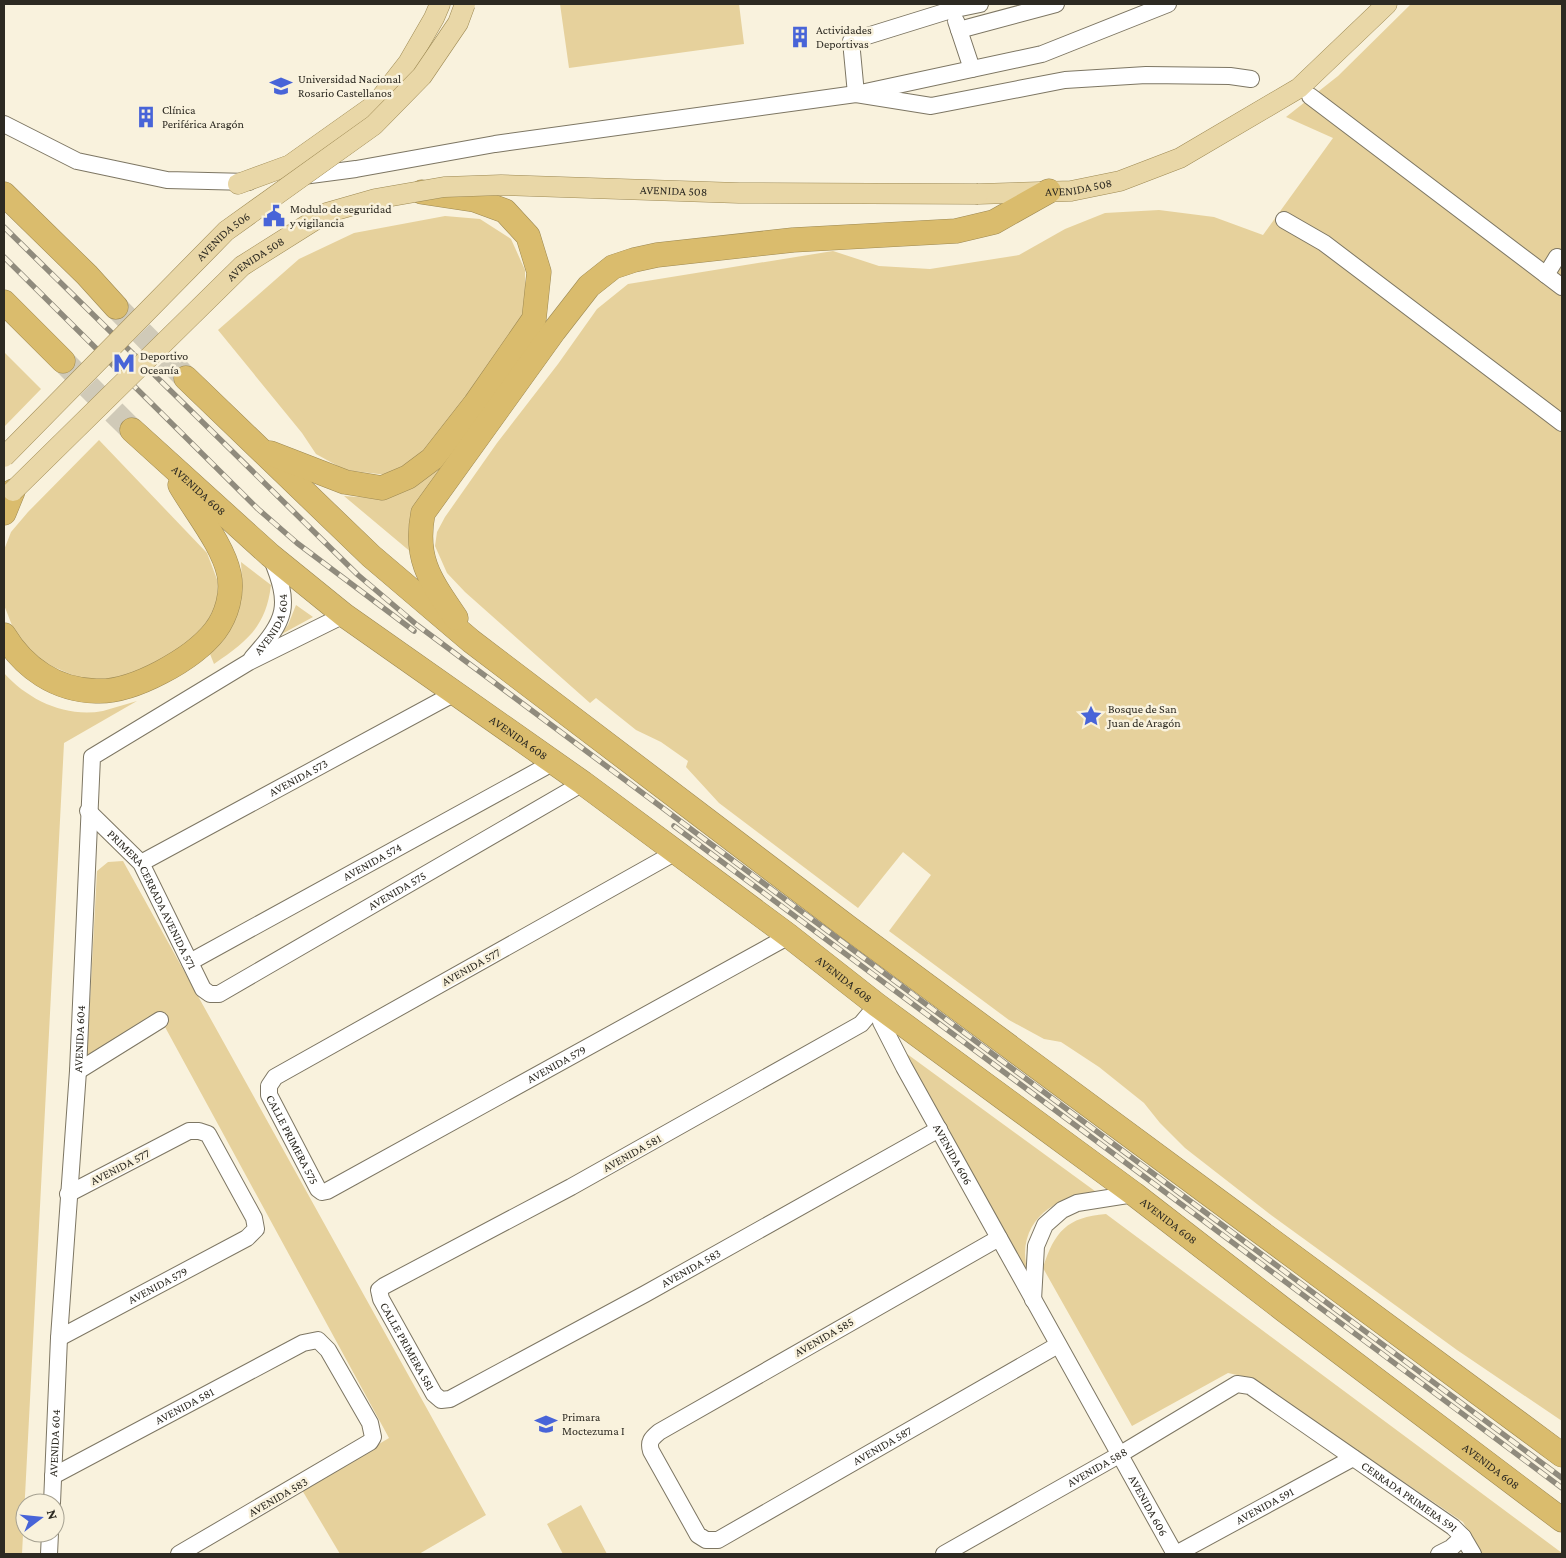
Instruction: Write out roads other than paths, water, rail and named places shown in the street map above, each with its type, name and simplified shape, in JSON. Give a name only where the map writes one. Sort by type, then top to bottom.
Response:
[{"type":"highway","points":[[258,448],[345,482],[382,488],[408,477],[432,459],[475,404],[534,320],[539,272],[528,236],[505,211],[475,200],[420,192]]},
{"type":"highway","points":[[471,640],[427,575],[420,550],[419,534],[423,514],[554,331],[589,286],[613,267],[657,255],[793,240],[956,231],[994,222],[1049,192]]},
{"type":"highway","points":[[4,194],[116,306]]},
{"type":"highway","points":[[4,302],[63,361]]},
{"type":"highway","points":[[186,378],[371,556],[471,640],[849,928],[1562,1455]]},
{"type":"highway","name":"AVENIDA 608","points":[[132,430],[167,464],[270,555],[344,615],[554,762],[676,852],[789,936],[877,1005],[1134,1194],[1562,1520]]},
{"type":"highway","points":[[4,635],[11,647],[29,667],[50,681],[73,688],[97,692],[128,686],[156,675],[201,646],[216,630],[225,613],[230,595],[229,575],[225,559],[167,464]]},
{"type":"highway","points":[[4,513],[8,496]]},
{"type":"main road","points":[[238,184],[290,165],[376,104],[408,63],[440,4]]},
{"type":"main road","name":"AVENIDA 506","points":[[4,457],[226,231],[380,118],[422,76],[458,23],[465,4]]},
{"type":"main road","name":"AVENIDA 508","points":[[8,496],[242,266],[326,213],[375,199],[444,187],[501,185],[739,193],[978,194],[1071,191],[1120,181],[1180,158],[1305,92],[1387,4]]},
{"type":"street","points":[[856,94],[850,41],[951,10],[980,4]]},
{"type":"street","points":[[959,30],[1056,4]]},
{"type":"street","points":[[4,124],[77,161],[167,180],[238,184],[356,169],[495,144],[856,94],[1042,54],[1168,4]]},
{"type":"street","points":[[951,10],[972,69]]},
{"type":"street","points":[[856,94],[931,106],[1065,80],[1146,76],[1230,76],[1251,79]]},
{"type":"street","points":[[1305,92],[1562,287]]},
{"type":"street","points":[[1284,220],[1324,243],[1562,423]]},
{"type":"street","points":[[1546,275],[1557,257]]},
{"type":"street","name":"AVENIDA 604","points":[[249,662],[269,639],[283,613],[284,599],[281,583],[270,555]]},
{"type":"street","name":"AVENIDA 604","points":[[52,1493],[59,1338],[78,1071],[88,811],[92,757],[249,662],[344,615]]},
{"type":"street","name":"AVENIDA 573","points":[[141,863],[455,693]]},
{"type":"street","name":"AVENIDA 574","points":[[190,962],[554,762]]},
{"type":"street","name":"AVENIDA 575","points":[[210,994],[219,994],[583,783]]},
{"type":"street","name":"PRIMERA CERRADA AVENIDA 571","points":[[88,811],[141,863],[203,989],[210,994]]},
{"type":"street","name":"AVENIDA 577","points":[[269,1086],[275,1078],[676,852]]},
{"type":"street","name":"AVENIDA 579","points":[[322,1192],[789,936]]},
{"type":"street","name":"AVENIDA 606","points":[[877,1005],[881,1022],[939,1130],[1176,1554]]},
{"type":"street","name":"AVENIDA 581","points":[[379,1290],[571,1187],[861,1024],[877,1005]]},
{"type":"street","points":[[78,1071],[160,1020]]},
{"type":"street","name":"CALLE PRIMERA 575","points":[[269,1086],[268,1096],[318,1189],[322,1192]]},
{"type":"street","name":"AVENIDA 583","points":[[441,1400],[450,1399],[645,1294],[939,1130]]},
{"type":"street","name":"AVENIDA 577","points":[[68,1194],[189,1131],[199,1131],[208,1134],[254,1218],[256,1229]]},
{"type":"street","points":[[1033,1300],[1036,1246],[1045,1225],[1062,1210],[1077,1203],[1134,1194]]},
{"type":"street","name":"AVENIDA 579","points":[[59,1338],[247,1238],[256,1229]]},
{"type":"street","name":"AVENIDA 585","points":[[706,1540],[698,1536],[651,1451],[649,1444],[651,1439],[659,1432],[999,1238]]},
{"type":"street","name":"CALLE PRIMERA 581","points":[[379,1290],[381,1299],[434,1394],[441,1400]]},
{"type":"street","name":"AVENIDA 581","points":[[53,1476],[303,1343],[318,1340],[328,1350],[370,1423],[373,1437]]},
{"type":"street","name":"AVENIDA 587","points":[[706,1540],[718,1540],[1058,1345]]},
{"type":"street","name":"AVENIDA 588","points":[[944,1554],[1119,1455],[1237,1384],[1250,1386]]},
{"type":"street","name":"CERRADA PRIMERA 591","points":[[1250,1386],[1453,1527],[1463,1537],[1473,1554]]},
{"type":"street","name":"AVENIDA 583","points":[[179,1554],[365,1446],[373,1437]]},
{"type":"street","name":"AVENIDA 591","points":[[1176,1554],[1353,1458]]},
{"type":"street","points":[[1439,1554],[1452,1548],[1463,1537]]},
{"type":"tunnel","points":[[116,307],[186,378]]},
{"type":"tunnel","points":[[63,361],[132,430]]},
{"type":"railway","points":[[4,227],[358,575],[417,625],[1562,1478]]},
{"type":"railway","points":[[4,257],[258,509],[297,543],[414,631]]},
{"type":"railway","points":[[674,826],[1562,1488]]},
{"type":"place","name":"Actividades Deportivas","points":[[800,37]]},
{"type":"place","name":"Universidad Nacional Rosario Castellanos","points":[[281,86]]},
{"type":"place","name":"Clínica Periférica Aragón","points":[[146,117]]},
{"type":"place","name":"Modulo de seguridad y vigilancia","points":[[274,216]]},
{"type":"place","name":"Deportivo Oceanía","points":[[124,363]]},
{"type":"place","name":"Bosque de San Juan de Aragón","points":[[1091,716]]},
{"type":"place","name":"Primara Moctezuma I","points":[[546,1424]]}]
